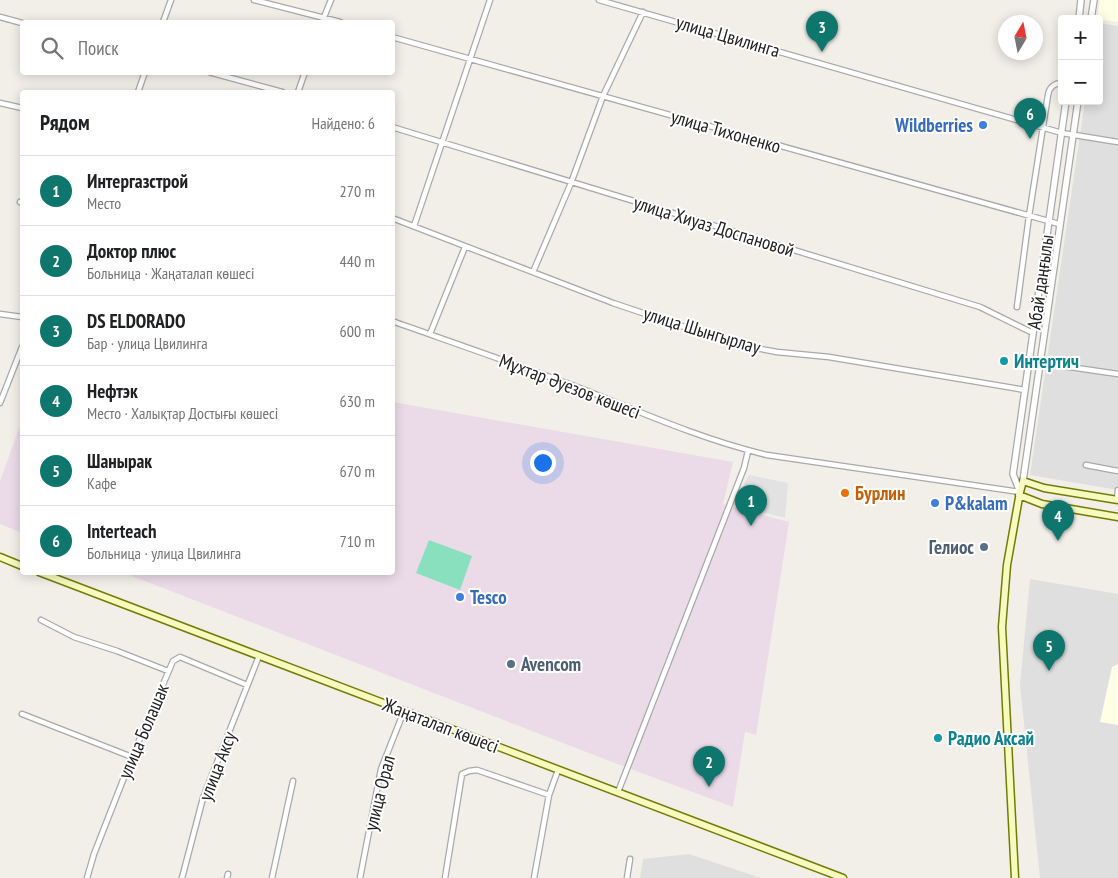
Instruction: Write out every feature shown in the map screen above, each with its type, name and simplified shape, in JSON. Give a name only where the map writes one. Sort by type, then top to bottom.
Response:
[{"type":"main road","points":[[1015,878],[1002,627],[1007,565],[1023,481],[1044,488],[1117,500]]},
{"type":"main road","points":[[1020,493],[1042,504],[1118,517]]},
{"type":"main road","points":[[0,558],[20,565]]},
{"type":"main road","name":"Жаңаталап көшесі","points":[[47,575],[842,878]]},
{"type":"street","points":[[164,20],[171,0]]},
{"type":"street","points":[[254,0],[323,20],[331,0]]},
{"type":"street","points":[[414,226],[490,0]]},
{"type":"street","name":"улица Цвилинга","points":[[599,0],[1062,133],[1118,142]]},
{"type":"street","points":[[1080,15],[1082,0]]},
{"type":"street","points":[[1092,15],[1094,0]]},
{"type":"street","points":[[534,272],[604,96],[642,12]]},
{"type":"street","points":[[0,17],[20,22]]},
{"type":"street","name":"улица Тихоненко","points":[[395,38],[1059,224]]},
{"type":"street","points":[[139,90],[144,75]]},
{"type":"street","points":[[220,75],[275,90]]},
{"type":"street","points":[[299,90],[304,75]]},
{"type":"street","points":[[1017,306],[1028,216],[1042,127],[1049,90],[1053,85],[1058,84]]},
{"type":"street","points":[[0,103],[20,108]]},
{"type":"street","name":"Абай даңғылы","points":[[1020,493],[1013,474],[1066,105]]},
{"type":"street","name":"Абай даңғылы","points":[[1023,481],[1077,105]]},
{"type":"street","name":"улица Хиуаз Доспановой","points":[[395,128],[980,307],[1033,333]]},
{"type":"street","name":"улица Шынгырлау","points":[[395,219],[613,303],[745,346],[777,352],[829,357],[1025,390]]},
{"type":"street","points":[[430,334],[465,246]]},
{"type":"street","points":[[0,314],[20,318]]},
{"type":"street","name":"Мұхтар Әуезов көшесі","points":[[395,321],[666,422],[748,450],[767,455],[1020,493]]},
{"type":"street","points":[[0,402],[20,353]]},
{"type":"street","points":[[1063,366],[1118,374]]},
{"type":"street","points":[[618,792],[744,468],[748,450]]},
{"type":"street","points":[[1086,465],[1118,471]]},
{"type":"street","points":[[1117,500],[1118,490]]},
{"type":"street","points":[[40,620],[74,637],[168,671]]},
{"type":"street","name":"улица Аксу","points":[[182,878],[203,798],[259,656]]},
{"type":"street","name":"улица Болашак","points":[[88,878],[94,854],[132,757],[173,661],[180,657],[247,685]]},
{"type":"street","name":"улица Орал","points":[[360,878],[381,769],[404,711]]},
{"type":"street","points":[[22,714],[132,757]]},
{"type":"street","points":[[445,878],[462,774],[469,770],[477,770],[549,795]]},
{"type":"street","points":[[534,878],[549,795],[558,770]]},
{"type":"street","points":[[272,878],[293,781]]},
{"type":"street","points":[[627,878],[630,859]]},
{"type":"shaded area","points":[[1100,0],[1118,0],[1118,22],[1103,20],[1103,15],[1098,15]]},
{"type":"shaded area","points":[[1103,24],[1118,26],[1118,490],[1030,475],[1084,105],[1103,105]]},
{"type":"shaded area","points":[[395,402],[733,462],[723,504],[789,522],[756,735],[745,732],[733,807],[129,575],[395,575]]},
{"type":"shaded area","points":[[20,426],[20,532],[0,524],[0,481]]},
{"type":"shaded area","points":[[749,475],[788,483],[785,518],[733,505]]},
{"type":"shaded area","points":[[1030,579],[1118,594],[1118,878],[1040,878],[1020,685]]},
{"type":"shaded area","points":[[1118,664],[1118,725],[1100,722],[1112,667]]},
{"type":"shaded area","points":[[689,854],[761,878],[640,878],[643,859]]},
{"type":"green space","points":[[429,540],[472,556],[460,590],[416,573]]},
{"type":"place","name":"DS ELDORADO","points":[[822,52]]},
{"type":"place","name":"Wildberries","points":[[983,125]]},
{"type":"place","name":"Interteach","points":[[1030,139]]},
{"type":"place","name":"Интертич","points":[[1004,361]]},
{"type":"place","name":"Бурлин","points":[[845,493]]},
{"type":"place","name":"P&kalam","points":[[935,503]]},
{"type":"place","name":"Интергазстрой","points":[[751,526]]},
{"type":"place","name":"Нефтэк","points":[[1058,541]]},
{"type":"place","name":"Гелиос","points":[[984,547]]},
{"type":"place","name":"Tesco","points":[[460,597]]},
{"type":"place","name":"Avencom","points":[[511,664]]},
{"type":"place","name":"Шанырак","points":[[1049,671]]},
{"type":"place","name":"Радио Аксай","points":[[938,738]]},
{"type":"place","name":"Доктор плюс","points":[[709,787]]}]
